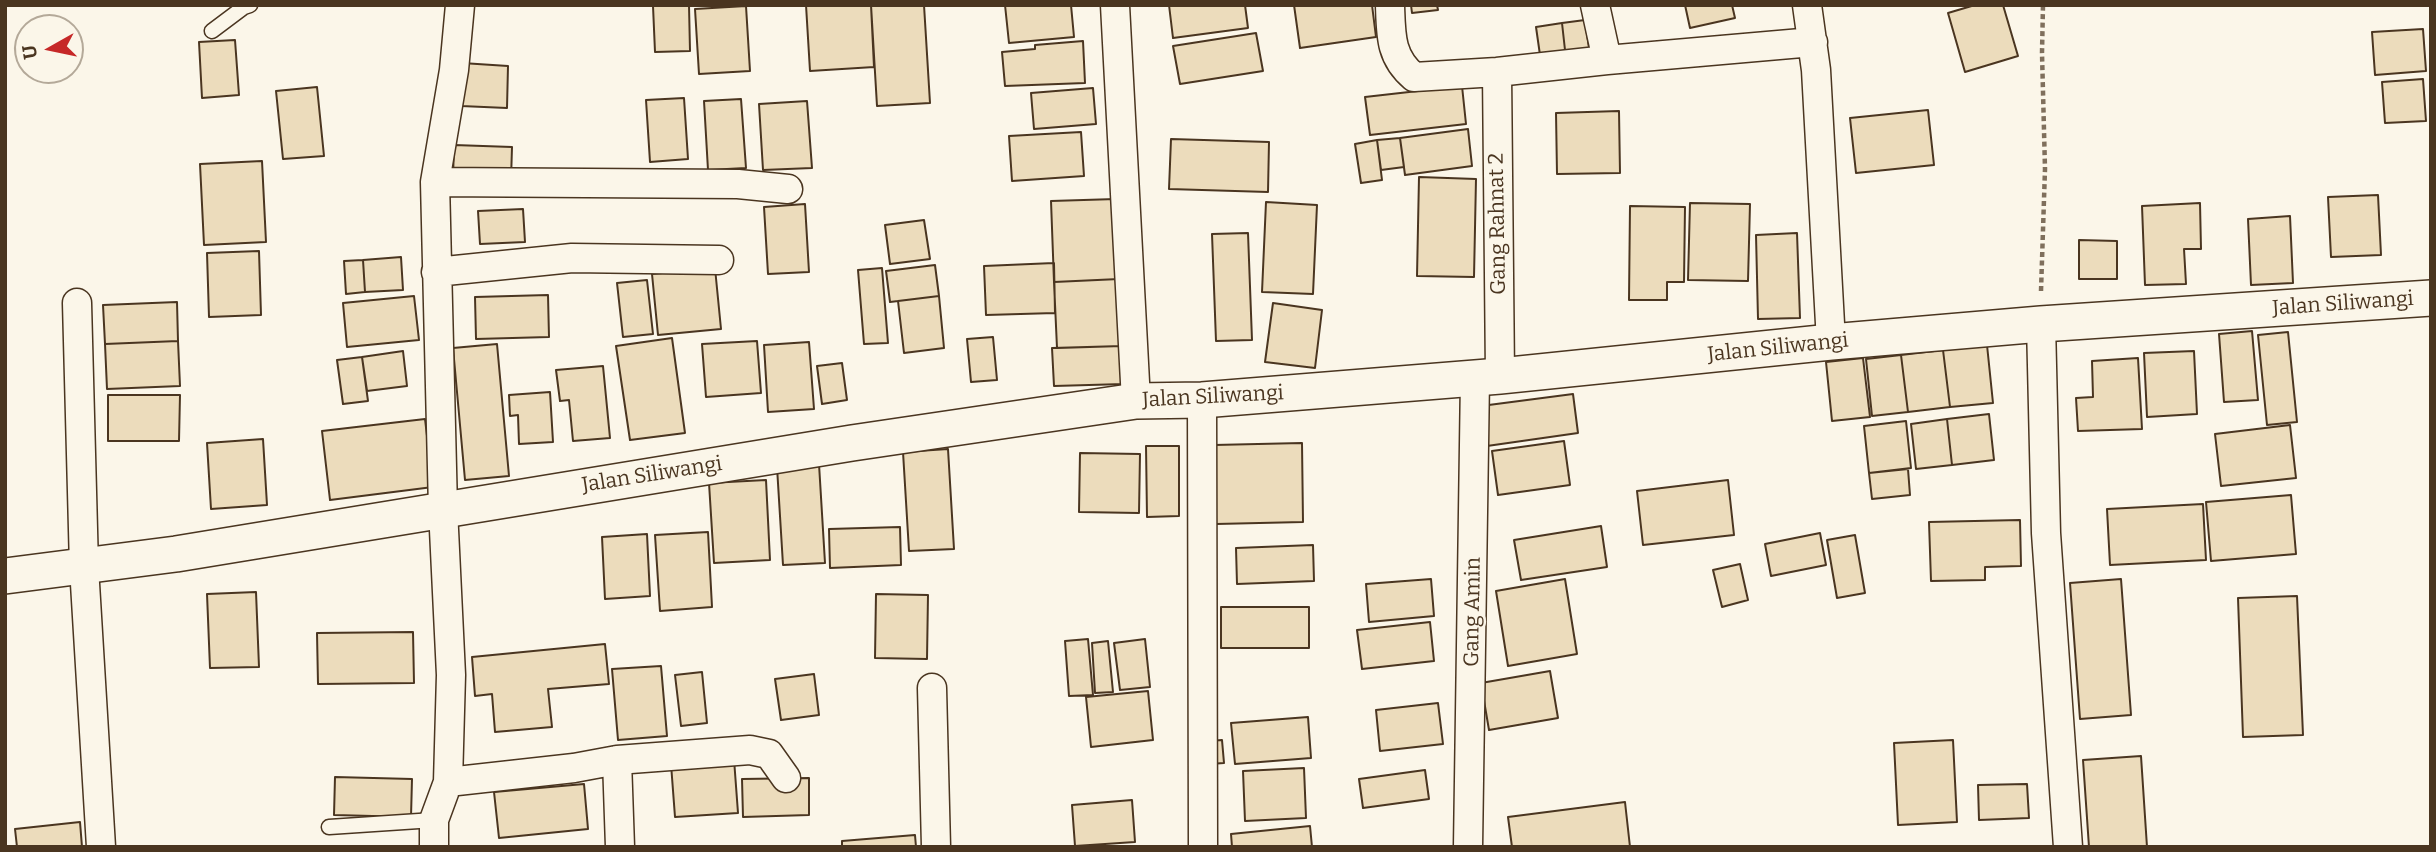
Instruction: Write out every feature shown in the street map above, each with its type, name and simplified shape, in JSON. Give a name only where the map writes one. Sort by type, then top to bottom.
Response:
[{"type":"street","points":[[434,833],[448,782],[451,675],[443,509],[435,182],[454,70],[460,5]]},
{"type":"street","points":[[1115,5],[1136,401]]},
{"type":"street","points":[[1390,5],[1395,55],[1402,67],[1414,77],[1497,72],[1813,42]]},
{"type":"street","points":[[1595,5],[1607,60]]},
{"type":"street","points":[[1807,5],[1813,42],[1831,342]]},
{"type":"street","name":"Gang Rahnat 2","points":[[1488,377],[1497,72]]},
{"type":"street","points":[[435,182],[738,184],[788,189]]},
{"type":"street","points":[[436,272],[572,258],[719,260]]},
{"type":"street","name":"Jalan Siliwangi","points":[[5,576],[176,554],[852,443],[1136,401],[1202,400],[1488,377],[1831,342],[2041,324],[2431,298]]},
{"type":"street","points":[[77,303],[84,567],[102,847]]},
{"type":"street","points":[[2041,324],[2046,533],[2068,847]]},
{"type":"street","name":"Gang Amin","points":[[1468,847],[1488,377]]},
{"type":"street","points":[[1202,400],[1203,847]]},
{"type":"street","points":[[932,688],[936,847]]},
{"type":"street","points":[[448,782],[574,768],[617,760],[750,750],[769,754],[786,778]]},
{"type":"street","points":[[617,760],[620,847]]},
{"type":"lane","points":[[212,31],[250,5]]},
{"type":"lane","points":[[329,827],[434,833]]},
{"type":"path","points":[[2041,324],[2045,169],[2043,5]]},
{"type":"building","points":[[689,5],[690,51],[655,52],[653,6]]},
{"type":"building","points":[[806,5],[871,5],[874,67],[810,71]]},
{"type":"building","points":[[871,5],[924,5],[930,103],[877,106]]},
{"type":"building","points":[[1005,5],[1071,5],[1074,37],[1009,43]]},
{"type":"building","points":[[1169,5],[1245,5],[1248,28],[1173,38]]},
{"type":"building","points":[[1294,5],[1372,5],[1376,37],[1300,48]]},
{"type":"building","points":[[1411,5],[1437,5],[1438,10],[1412,13]]},
{"type":"building","points":[[1685,5],[1732,5],[1735,18],[1690,28]]},
{"type":"building","points":[[1975,5],[2003,5],[2018,56],[1965,72],[1948,13]]},
{"type":"building","points":[[746,6],[750,71],[699,74],[695,9]]},
{"type":"building","points":[[1585,20],[1590,55],[1566,59],[1562,23]]},
{"type":"building","points":[[1562,23],[1566,59],[1541,62],[1536,27]]},
{"type":"building","points":[[2423,29],[2426,71],[2375,75],[2372,32]]},
{"type":"building","points":[[1256,33],[1263,71],[1180,84],[1173,46]]},
{"type":"building","points":[[235,40],[239,95],[202,98],[199,42]]},
{"type":"building","points":[[1083,41],[1085,83],[1005,86],[1002,52],[1035,49],[1035,45]]},
{"type":"building","points":[[462,63],[508,66],[507,108],[461,106]]},
{"type":"building","points":[[2423,79],[2426,121],[2385,123],[2382,82]]},
{"type":"building","points":[[1462,86],[1466,124],[1370,135],[1365,97]]},
{"type":"building","points":[[317,87],[324,156],[283,159],[276,91]]},
{"type":"building","points":[[1093,88],[1096,124],[1034,129],[1031,93]]},
{"type":"building","points":[[684,98],[688,159],[650,162],[646,100]]},
{"type":"building","points":[[741,99],[746,168],[708,170],[704,101]]},
{"type":"building","points":[[807,101],[812,168],[763,170],[759,104]]},
{"type":"building","points":[[1928,110],[1934,165],[1856,173],[1850,118]]},
{"type":"building","points":[[1619,111],[1620,173],[1557,174],[1556,113]]},
{"type":"building","points":[[1468,129],[1472,166],[1405,175],[1400,138]]},
{"type":"building","points":[[1081,132],[1084,176],[1012,181],[1009,136]]},
{"type":"building","points":[[1400,138],[1404,167],[1381,170],[1377,140]]},
{"type":"building","points":[[1171,139],[1269,142],[1268,192],[1169,189]]},
{"type":"building","points":[[1377,140],[1382,180],[1361,183],[1355,144]]},
{"type":"building","points":[[454,145],[512,147],[511,180],[453,178]]},
{"type":"building","points":[[262,161],[266,242],[204,245],[200,164]]},
{"type":"building","points":[[1419,177],[1476,179],[1474,277],[1417,276]]},
{"type":"building","points":[[2378,195],[2381,255],[2331,257],[2328,197]]},
{"type":"building","points":[[1116,199],[1119,279],[1054,282],[1051,201]]},
{"type":"building","points":[[1266,202],[1317,205],[1313,294],[1262,292]]},
{"type":"building","points":[[1690,203],[1750,204],[1748,281],[1688,280]]},
{"type":"building","points":[[2200,203],[2201,249],[2184,249],[2186,284],[2145,285],[2142,206]]},
{"type":"building","points":[[805,204],[809,272],[768,274],[764,207]]},
{"type":"building","points":[[1630,206],[1685,207],[1684,282],[1667,282],[1667,300],[1629,300]]},
{"type":"building","points":[[523,209],[525,242],[480,244],[478,211]]},
{"type":"building","points":[[2290,216],[2293,283],[2251,285],[2248,219]]},
{"type":"building","points":[[924,220],[930,259],[890,264],[885,225]]},
{"type":"building","points":[[1248,233],[1252,340],[1216,341],[1212,234]]},
{"type":"building","points":[[1797,233],[1800,318],[1758,319],[1756,235]]},
{"type":"building","points":[[2079,240],[2117,241],[2117,279],[2079,279]]},
{"type":"building","points":[[259,251],[261,315],[209,317],[207,253]]},
{"type":"building","points":[[401,257],[403,290],[365,292],[363,260]]},
{"type":"building","points":[[363,260],[365,292],[346,294],[344,261]]},
{"type":"building","points":[[1054,263],[1055,313],[986,315],[984,266]]},
{"type":"building","points":[[935,265],[939,296],[890,302],[886,271]]},
{"type":"building","points":[[715,268],[721,329],[658,335],[652,274]]},
{"type":"building","points":[[882,268],[888,343],[864,344],[858,270]]},
{"type":"building","points":[[1119,279],[1122,346],[1057,348],[1054,282]]},
{"type":"building","points":[[647,280],[653,334],[623,337],[617,283]]},
{"type":"building","points":[[548,295],[549,337],[476,339],[475,297]]},
{"type":"building","points":[[414,296],[419,340],[347,347],[343,303]]},
{"type":"building","points":[[939,296],[944,348],[904,353],[898,301]]},
{"type":"building","points":[[177,302],[178,341],[105,344],[103,305]]},
{"type":"building","points":[[1273,303],[1322,310],[1315,368],[1265,362]]},
{"type":"building","points":[[2252,331],[2258,400],[2224,402],[2219,334]]},
{"type":"building","points":[[2288,332],[2297,422],[2267,425],[2258,335]]},
{"type":"building","points":[[993,337],[997,380],[971,382],[967,339]]},
{"type":"building","points":[[672,338],[685,433],[630,440],[616,346]]},
{"type":"building","points":[[178,341],[180,386],[107,389],[105,344]]},
{"type":"building","points":[[757,341],[761,393],[706,397],[702,344]]},
{"type":"building","points":[[809,342],[814,409],[768,412],[764,345]]},
{"type":"building","points":[[497,344],[509,476],[465,480],[453,348]]},
{"type":"building","points":[[1987,345],[1993,403],[1950,407],[1943,350]]},
{"type":"building","points":[[1122,346],[1124,384],[1054,386],[1052,348]]},
{"type":"building","points":[[1943,350],[1950,407],[1908,412],[1901,355]]},
{"type":"building","points":[[403,351],[407,386],[367,391],[362,357]]},
{"type":"building","points":[[2194,351],[2197,414],[2147,417],[2144,353]]},
{"type":"building","points":[[1901,355],[1908,412],[1872,416],[1866,359]]},
{"type":"building","points":[[362,357],[368,401],[343,404],[337,360]]},
{"type":"building","points":[[1863,358],[1870,417],[1832,421],[1826,362]]},
{"type":"building","points":[[2138,358],[2142,429],[2078,431],[2076,398],[2093,397],[2092,361]]},
{"type":"building","points":[[842,363],[847,400],[822,404],[817,366]]},
{"type":"building","points":[[603,366],[610,438],[573,441],[569,400],[560,401],[556,370]]},
{"type":"building","points":[[550,392],[553,442],[519,444],[518,415],[510,416],[509,395]]},
{"type":"building","points":[[1573,394],[1578,433],[1487,446],[1481,406]]},
{"type":"building","points":[[108,395],[180,395],[179,441],[108,441]]},
{"type":"building","points":[[1989,414],[1994,460],[1952,465],[1947,419]]},
{"type":"building","points":[[425,419],[433,487],[330,500],[322,431]]},
{"type":"building","points":[[1947,419],[1952,465],[1916,469],[1911,424]]},
{"type":"building","points":[[1906,421],[1911,468],[1869,473],[1864,426]]},
{"type":"building","points":[[2290,425],[2296,478],[2221,486],[2215,434]]},
{"type":"building","points":[[263,439],[267,505],[211,509],[207,443]]},
{"type":"building","points":[[1564,441],[1570,485],[1498,495],[1492,451]]},
{"type":"building","points":[[1302,443],[1303,522],[1216,524],[1214,445]]},
{"type":"building","points":[[1146,446],[1179,446],[1179,516],[1147,517]]},
{"type":"building","points":[[948,449],[954,549],[909,551],[903,452]]},
{"type":"building","points":[[1080,453],[1140,454],[1139,513],[1079,512]]},
{"type":"building","points":[[819,464],[825,563],[783,565],[777,467]]},
{"type":"building","points":[[1908,469],[1910,495],[1872,499],[1869,473]]},
{"type":"building","points":[[766,480],[770,560],[714,563],[709,483]]},
{"type":"building","points":[[1728,480],[1734,535],[1643,545],[1637,491]]},
{"type":"building","points":[[2291,495],[2296,554],[2211,561],[2206,502]]},
{"type":"building","points":[[2203,504],[2206,560],[2110,565],[2107,509]]},
{"type":"building","points":[[2020,520],[2021,566],[1985,567],[1985,580],[1931,581],[1929,522]]},
{"type":"building","points":[[1601,526],[1607,567],[1521,580],[1514,540]]},
{"type":"building","points":[[900,527],[901,565],[830,568],[829,529]]},
{"type":"building","points":[[708,532],[712,607],[660,611],[655,535]]},
{"type":"building","points":[[1820,533],[1826,565],[1771,576],[1765,544]]},
{"type":"building","points":[[647,534],[650,596],[605,599],[602,537]]},
{"type":"building","points":[[1855,535],[1865,593],[1837,598],[1827,540]]},
{"type":"building","points":[[1313,545],[1314,581],[1237,584],[1236,548]]},
{"type":"building","points":[[1740,564],[1748,600],[1722,607],[1713,570]]},
{"type":"building","points":[[1431,579],[1434,616],[1369,622],[1366,584]]},
{"type":"building","points":[[1565,579],[1577,654],[1508,666],[1496,591]]},
{"type":"building","points":[[2121,579],[2131,715],[2080,719],[2070,583]]},
{"type":"building","points":[[256,592],[259,667],[210,668],[207,594]]},
{"type":"building","points":[[876,594],[928,595],[927,659],[875,658]]},
{"type":"building","points":[[2297,596],[2303,735],[2243,737],[2238,598]]},
{"type":"building","points":[[1221,607],[1309,607],[1309,648],[1221,648]]},
{"type":"building","points":[[1430,622],[1434,661],[1362,669],[1357,630]]},
{"type":"building","points":[[413,632],[414,683],[318,684],[317,633]]},
{"type":"building","points":[[1088,639],[1093,695],[1069,696],[1065,641]]},
{"type":"building","points":[[1145,639],[1150,687],[1120,690],[1114,643]]},
{"type":"building","points":[[1108,641],[1113,692],[1095,693],[1092,643]]},
{"type":"building","points":[[605,644],[609,684],[548,689],[552,727],[495,732],[492,694],[475,696],[472,657]]},
{"type":"building","points":[[661,666],[667,736],[618,740],[612,669]]},
{"type":"building","points":[[1550,671],[1558,718],[1489,730],[1481,683]]},
{"type":"building","points":[[702,672],[707,723],[681,726],[675,675]]},
{"type":"building","points":[[814,674],[819,715],[781,720],[775,679]]},
{"type":"building","points":[[1148,691],[1153,740],[1091,747],[1086,697]]},
{"type":"building","points":[[1438,703],[1443,744],[1380,751],[1376,710]]},
{"type":"building","points":[[1308,717],[1311,758],[1235,764],[1231,723]]},
{"type":"building","points":[[1222,740],[1224,763],[1210,764],[1209,741]]},
{"type":"building","points":[[1953,740],[1957,822],[1898,825],[1894,743]]},
{"type":"building","points":[[2141,756],[2147,847],[2089,847],[2083,760]]},
{"type":"building","points":[[734,759],[738,813],[675,817],[671,764]]},
{"type":"building","points":[[1304,768],[1306,818],[1245,821],[1243,771]]},
{"type":"building","points":[[1425,770],[1429,799],[1363,808],[1359,779]]},
{"type":"building","points":[[335,777],[412,779],[411,817],[334,815]]},
{"type":"building","points":[[809,778],[809,815],[743,817],[742,779]]},
{"type":"building","points":[[584,784],[588,829],[499,838],[494,792]]},
{"type":"building","points":[[2027,784],[2029,818],[1979,820],[1978,785]]},
{"type":"building","points":[[1132,800],[1135,842],[1075,846],[1072,805]]},
{"type":"building","points":[[1625,802],[1630,847],[1512,847],[1508,817]]},
{"type":"building","points":[[80,822],[82,847],[17,847],[15,829]]},
{"type":"building","points":[[1310,826],[1312,847],[1232,847],[1231,834]]},
{"type":"building","points":[[915,835],[916,847],[842,847],[842,841]]}]
